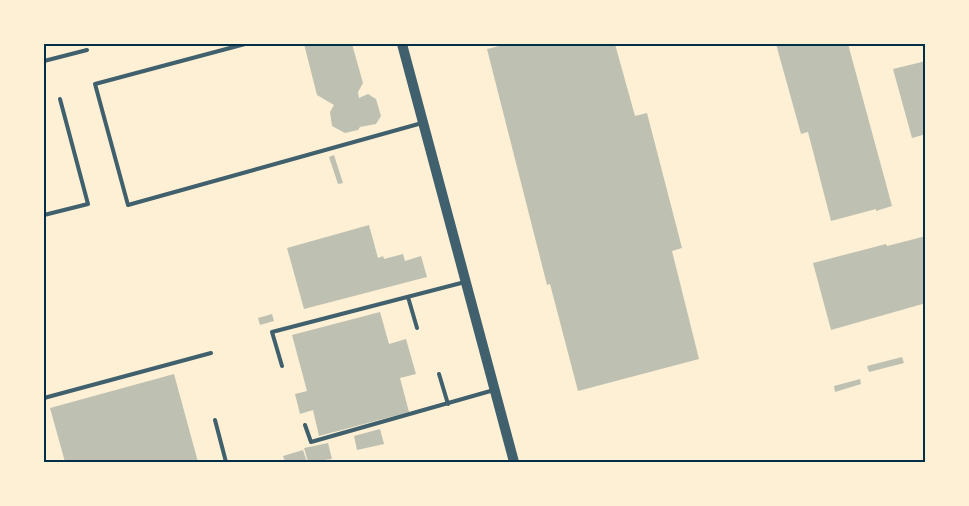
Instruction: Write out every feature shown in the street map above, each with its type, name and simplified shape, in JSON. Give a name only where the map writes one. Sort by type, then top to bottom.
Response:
[{"type":"street","points":[[402,44],[514,462]]},
{"type":"lane","points":[[245,44],[95,84],[128,205],[423,122]]},
{"type":"lane","points":[[44,61],[87,50]]},
{"type":"lane","points":[[44,215],[88,204],[60,99]]},
{"type":"lane","points":[[282,366],[272,332],[466,282]]},
{"type":"lane","points":[[408,297],[417,328]]},
{"type":"lane","points":[[44,398],[211,353]]},
{"type":"lane","points":[[439,374],[448,404]]},
{"type":"lane","points":[[305,425],[311,442],[495,390]]},
{"type":"lane","points":[[215,420],[226,462]]},
{"type":"building","points":[[304,44],[352,44],[363,83],[358,92],[359,98],[368,94],[376,99],[381,116],[376,124],[345,133],[332,126],[330,112],[334,105],[317,95]]},
{"type":"building","points":[[508,44],[615,44],[635,116],[647,113],[682,248],[672,251],[699,359],[578,391],[550,284],[547,285],[487,49]]},
{"type":"building","points":[[776,44],[848,44],[892,206],[831,221],[808,132],[801,134]]},
{"type":"building","points":[[926,61],[926,134],[912,138],[893,69]]},
{"type":"building","points":[[334,155],[343,183],[338,184],[329,157]]},
{"type":"building","points":[[369,225],[378,258],[383,256],[384,259],[403,254],[405,261],[421,256],[427,277],[304,309],[287,248]]},
{"type":"building","points":[[926,236],[926,303],[831,330],[813,263]]},
{"type":"building","points":[[380,312],[389,344],[406,339],[416,374],[400,378],[409,412],[319,436],[313,410],[300,414],[295,394],[307,391],[292,335]]},
{"type":"building","points":[[272,314],[274,321],[260,325],[258,318]]},
{"type":"building","points":[[902,357],[904,363],[869,372],[867,366]]},
{"type":"building","points":[[174,374],[198,462],[65,462],[50,408]]},
{"type":"building","points":[[860,379],[861,384],[835,392],[834,386]]},
{"type":"building","points":[[380,429],[384,444],[357,450],[354,436]]},
{"type":"building","points":[[328,443],[332,459],[308,462],[304,448]]},
{"type":"building","points":[[303,450],[307,462],[285,462],[283,456]]}]
